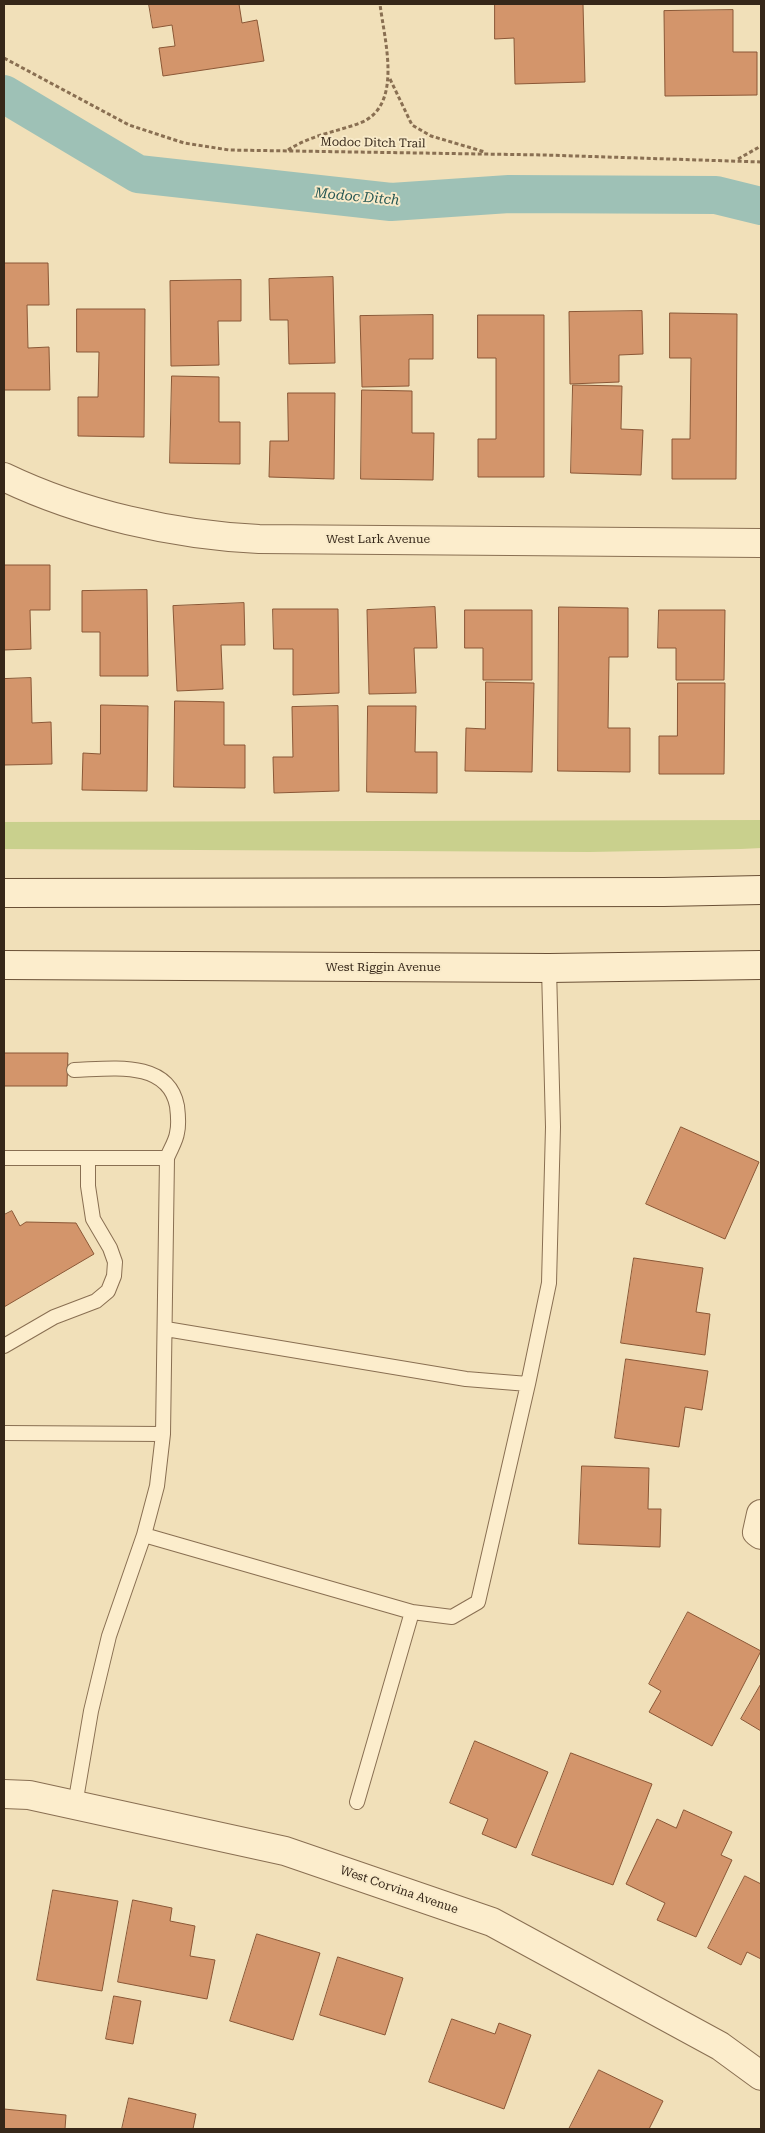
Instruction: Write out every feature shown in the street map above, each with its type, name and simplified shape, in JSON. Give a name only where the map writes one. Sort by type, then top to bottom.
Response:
[{"type":"street","name":"West Lark Avenue","points":[[4,477],[66,501],[139,522],[212,537],[761,543]]},
{"type":"street","points":[[4,893],[664,892],[761,890]]},
{"type":"street","name":"West Riggin Avenue","points":[[4,965],[549,968],[761,965]]},
{"type":"street","name":"West Corvina Avenue","points":[[4,1794],[29,1795],[285,1851],[492,1922],[720,2046],[761,2076]]},
{"type":"lane","points":[[144,1535],[412,1612],[452,1617],[478,1602],[549,1283],[552,1127],[549,968]]},
{"type":"lane","points":[[74,1070],[137,1070],[156,1075],[168,1084],[176,1099],[178,1112],[178,1133],[167,1158],[163,1434],[157,1486],[144,1535],[107,1645],[91,1711],[75,1805]]},
{"type":"lane","points":[[4,1158],[167,1158]]},
{"type":"lane","points":[[4,1346],[54,1316],[96,1301],[108,1291],[114,1276],[115,1262],[110,1248],[93,1219],[88,1186],[88,1158]]},
{"type":"lane","points":[[166,1329],[466,1379],[528,1384]]},
{"type":"lane","points":[[4,1433],[163,1434]]},
{"type":"lane","points":[[357,1802],[412,1612]]},
{"type":"path","points":[[380,4],[390,79],[412,125],[431,136],[488,153]]},
{"type":"path","name":"Modoc Ditch Trail","points":[[4,58],[129,126],[184,143],[220,148],[488,153],[761,162]]},
{"type":"path","points":[[287,150],[301,142],[362,122],[377,114],[390,79]]},
{"type":"path","points":[[736,160],[761,146]]},
{"type":"green space","points":[[761,820],[761,848],[741,849],[590,852],[4,849],[4,822]]},
{"type":"building","points":[[149,4],[239,4],[242,23],[257,20],[264,61],[163,76],[159,48],[175,46],[172,25],[153,28]]},
{"type":"building","points":[[495,4],[583,4],[585,82],[515,84],[514,38],[495,39]]},
{"type":"building","points":[[733,10],[733,52],[757,52],[757,95],[665,96],[664,11]]},
{"type":"building","points":[[4,263],[48,263],[49,305],[27,305],[28,348],[49,347],[50,390],[4,390]]},
{"type":"building","points":[[333,277],[335,363],[289,364],[288,320],[270,320],[269,279]]},
{"type":"building","points":[[241,280],[241,321],[218,321],[219,365],[171,366],[170,281]]},
{"type":"building","points":[[77,309],[145,309],[144,437],[78,436],[78,397],[98,397],[99,352],[77,352]]},
{"type":"building","points":[[642,311],[643,354],[619,355],[619,382],[570,384],[569,312]]},
{"type":"building","points":[[670,313],[737,314],[736,479],[672,479],[672,439],[690,439],[691,358],[670,358]]},
{"type":"building","points":[[433,315],[433,359],[409,359],[409,386],[362,387],[360,316]]},
{"type":"building","points":[[478,315],[544,315],[544,477],[478,477],[478,439],[496,439],[496,358],[478,358]]},
{"type":"building","points":[[172,376],[219,377],[219,422],[240,422],[240,464],[170,463]]},
{"type":"building","points":[[573,385],[622,386],[621,429],[643,430],[641,475],[571,473]]},
{"type":"building","points":[[362,390],[412,391],[412,433],[434,433],[433,480],[361,479]]},
{"type":"building","points":[[288,393],[335,393],[334,479],[269,477],[270,441],[288,441]]},
{"type":"building","points":[[4,565],[50,565],[50,610],[30,610],[31,649],[4,650]]},
{"type":"building","points":[[147,590],[148,676],[100,676],[100,632],[82,632],[82,591]]},
{"type":"building","points":[[244,603],[245,645],[221,645],[223,689],[177,691],[173,606]]},
{"type":"building","points":[[435,607],[437,648],[414,648],[416,693],[369,694],[367,610]]},
{"type":"building","points":[[559,607],[628,608],[628,657],[609,657],[608,728],[630,728],[630,772],[558,771]]},
{"type":"building","points":[[273,609],[338,609],[339,693],[293,695],[293,649],[274,649]]},
{"type":"building","points":[[465,610],[532,610],[532,680],[483,680],[483,648],[465,648]]},
{"type":"building","points":[[659,610],[725,610],[724,680],[676,680],[676,648],[658,648]]},
{"type":"building","points":[[31,678],[32,723],[51,722],[52,764],[4,765],[4,679]]},
{"type":"building","points":[[486,682],[534,683],[532,772],[465,771],[466,728],[485,729]]},
{"type":"building","points":[[678,683],[725,683],[724,774],[659,774],[659,736],[677,736]]},
{"type":"building","points":[[175,701],[224,702],[224,745],[245,745],[245,788],[174,787]]},
{"type":"building","points":[[101,705],[148,706],[147,791],[82,790],[83,753],[100,754]]},
{"type":"building","points":[[338,706],[339,791],[274,793],[273,757],[293,757],[292,707]]},
{"type":"building","points":[[368,706],[416,706],[415,752],[437,752],[437,793],[367,792]]},
{"type":"building","points":[[4,1053],[68,1053],[67,1086],[4,1086]]},
{"type":"building","points":[[681,1127],[759,1162],[725,1239],[646,1204]]},
{"type":"building","points":[[12,1211],[20,1226],[26,1222],[76,1223],[94,1254],[4,1307],[4,1215]]},
{"type":"building","points":[[634,1258],[703,1268],[696,1312],[710,1314],[705,1355],[621,1343]]},
{"type":"building","points":[[626,1359],[708,1371],[702,1410],[685,1407],[679,1447],[615,1438]]},
{"type":"building","points":[[582,1466],[649,1468],[648,1509],[661,1509],[660,1547],[579,1544]]},
{"type":"building","points":[[688,1612],[761,1651],[712,1746],[649,1712],[661,1691],[649,1684]]},
{"type":"building","points":[[761,1684],[761,1731],[741,1719]]},
{"type":"building","points":[[475,1741],[548,1772],[516,1848],[482,1834],[488,1819],[450,1803]]},
{"type":"building","points":[[571,1753],[652,1784],[613,1885],[532,1855]]},
{"type":"building","points":[[684,1810],[732,1832],[721,1855],[732,1860],[696,1937],[657,1920],[665,1903],[626,1884],[657,1819],[676,1828]]},
{"type":"building","points":[[745,1876],[761,1884],[761,1959],[747,1952],[741,1965],[708,1948]]},
{"type":"building","points":[[53,1890],[118,1901],[102,1991],[37,1980]]},
{"type":"building","points":[[133,1900],[172,1908],[170,1921],[195,1926],[190,1956],[215,1960],[207,1999],[118,1982]]},
{"type":"building","points":[[257,1934],[320,1953],[293,2040],[230,2021]]},
{"type":"building","points":[[338,1957],[403,1978],[385,2035],[320,2015]]},
{"type":"building","points":[[114,1996],[141,2001],[133,2044],[106,2039]]},
{"type":"building","points":[[452,2019],[495,2034],[499,2023],[531,2035],[504,2109],[429,2082]]},
{"type":"building","points":[[599,2070],[663,2101],[649,2129],[569,2129]]},
{"type":"building","points":[[129,2098],[196,2114],[193,2129],[122,2129]]},
{"type":"building","points":[[4,2109],[66,2115],[65,2129],[4,2129]]},
{"type":"waterway","name":"Modoc Ditch","points":[[4,94],[138,174],[391,202],[509,194],[716,195],[761,206]]}]
